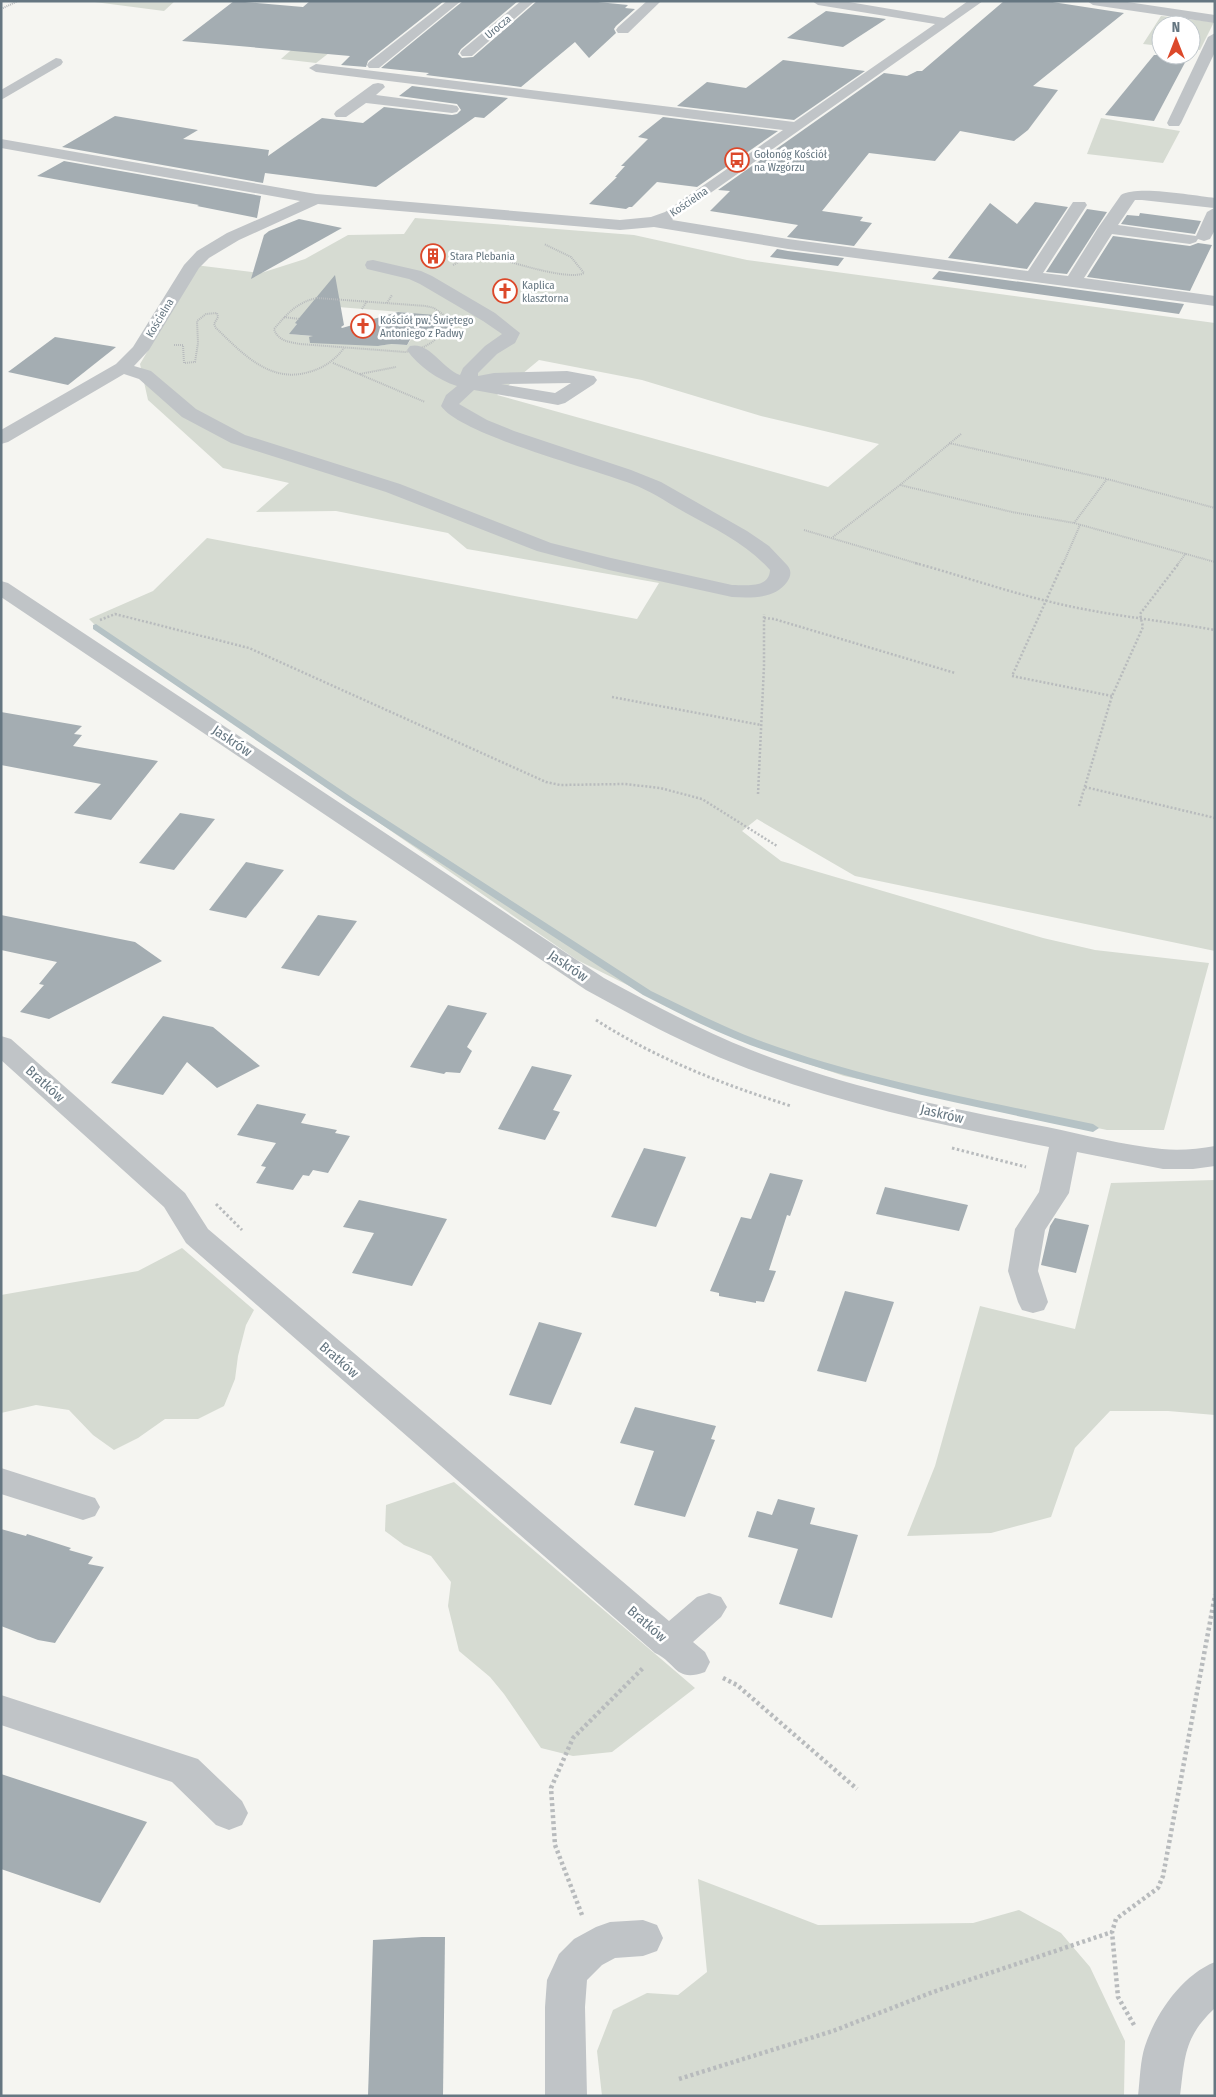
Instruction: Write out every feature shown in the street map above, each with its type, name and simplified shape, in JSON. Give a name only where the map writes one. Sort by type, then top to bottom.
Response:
[{"type":"street","points":[[374,65],[454,1]]},
{"type":"street","name":"Urocza","points":[[467,52],[529,1]]},
{"type":"street","points":[[623,30],[655,1]]},
{"type":"street","points":[[818,1],[945,22]]},
{"type":"street","name":"Kościelna","points":[[1,143],[316,199],[620,225],[654,222],[671,215],[977,1]]},
{"type":"street","points":[[1093,1],[1215,19]]},
{"type":"street","points":[[1174,123],[1215,37]]},
{"type":"street","points":[[1,96],[56,62]]},
{"type":"street","points":[[316,68],[797,127]]},
{"type":"street","points":[[341,114],[392,77]]},
{"type":"street","points":[[439,120],[477,88]]},
{"type":"street","points":[[364,98],[452,109]]},
{"type":"street","points":[[1073,282],[1106,228],[1127,198],[1132,195],[1215,203]]},
{"type":"street","name":"Kościelna","points":[[1,438],[122,368],[140,350],[198,258],[216,246],[316,199]]},
{"type":"street","points":[[1032,277],[1079,205]]},
{"type":"street","points":[[1106,228],[1197,237],[1215,212]]},
{"type":"street","points":[[654,222],[721,234],[1215,301]]},
{"type":"street","points":[[373,265],[415,275],[426,280],[489,317],[511,333],[509,339],[491,350],[469,372],[468,384]]},
{"type":"street","points":[[122,368],[143,374],[188,413],[228,435],[393,488],[509,535],[552,549],[732,591],[752,592],[770,588],[778,581],[781,573],[772,560],[750,541],[648,483],[490,428],[458,414],[452,409],[450,404],[468,384],[493,378],[535,379],[565,375],[588,380],[558,399],[532,392],[468,384],[447,376],[416,350]]},
{"type":"street","name":"Jaskrów","points":[[1,587],[595,984],[670,1026],[762,1064],[870,1096],[951,1117],[1163,1159],[1193,1159],[1215,1156]]},
{"type":"street","points":[[2,613],[25,603]]},
{"type":"street","name":"Bratków","points":[[1,1045],[175,1200],[197,1236],[680,1652]]},
{"type":"street","points":[[1033,1302],[1023,1271],[1030,1229],[1054,1193],[1065,1141]]},
{"type":"street","points":[[1,1481],[83,1507]]},
{"type":"street","points":[[680,1652],[709,1607]]},
{"type":"street","points":[[1,1710],[185,1770],[229,1813]]},
{"type":"street","points":[[566,2096],[565,2007],[567,1980],[573,1967],[581,1957],[626,1939]]},
{"type":"street","points":[[1159,2096],[1165,2047],[1186,2008],[1215,1980]]},
{"type":"path","points":[[1,9],[18,1]]},
{"type":"path","points":[[478,252],[561,275],[579,276],[584,272],[571,257],[539,242]]},
{"type":"path","points":[[387,303],[394,292]]},
{"type":"path","points":[[324,298],[387,303],[434,308],[445,316],[447,324],[436,340],[416,350],[392,352],[292,342],[280,338],[276,335],[274,329],[293,306],[308,299],[324,298]]},
{"type":"path","points":[[362,309],[367,301]]},
{"type":"path","points":[[174,346],[183,345],[184,363],[195,362],[198,343],[197,321],[206,314],[217,313],[218,317],[214,324],[216,328],[253,362],[280,376],[300,376],[333,363],[344,348]]},
{"type":"path","points":[[284,317],[299,319]]},
{"type":"path","points":[[430,329],[444,330]]},
{"type":"path","points":[[333,363],[424,402],[452,409]]},
{"type":"path","points":[[833,537],[961,434]]},
{"type":"path","points":[[950,443],[1106,479],[1215,508]]},
{"type":"path","points":[[1074,523],[1106,479]]},
{"type":"path","points":[[900,485],[1012,512],[1074,523],[1215,562]]},
{"type":"path","points":[[1080,525],[1012,676],[1112,696]]},
{"type":"path","points":[[804,530],[1046,601],[1140,619],[1152,619],[1215,630]]},
{"type":"path","points":[[1080,806],[1112,696],[1143,627],[1140,614],[1186,553]]},
{"type":"path","points":[[752,592],[762,606],[764,618],[758,794]]},
{"type":"path","points":[[68,631],[115,614],[249,648],[546,782],[560,785],[625,784],[660,788],[702,799],[777,846]]},
{"type":"path","points":[[764,618],[774,619],[956,673]]},
{"type":"path","points":[[612,697],[761,725]]},
{"type":"path","points":[[1085,787],[1215,818]]},
{"type":"path","points":[[1165,2047],[1132,2023],[1118,1997],[1112,1932],[1116,1918],[1158,1888],[1163,1876],[1215,1595]]},
{"type":"path","points":[[626,1939],[584,1919],[555,1845],[551,1788],[573,1738],[680,1652],[737,1685],[857,1789]]},
{"type":"path","points":[[679,2080],[833,2032],[933,1992],[1112,1932]]},
{"type":"shaded area","points":[[87,1],[175,1],[164,11]]},
{"type":"shaded area","points":[[333,13],[363,27],[316,63],[281,59]]},
{"type":"shaded area","points":[[1201,21],[1214,22],[1201,48]]},
{"type":"shaded area","points":[[1151,32],[1151,45],[1143,44]]},
{"type":"shaded area","points":[[1101,118],[1180,131],[1163,163],[1087,154]]},
{"type":"shaded area","points":[[415,218],[634,235],[747,260],[1215,323],[1215,951],[855,876],[757,819],[742,831],[781,861],[1043,938],[1095,950],[1209,963],[1164,1130],[1107,1130],[844,1076],[761,1048],[684,1013],[577,960],[97,627],[89,619],[153,591],[207,538],[637,619],[659,583],[467,549],[448,533],[336,511],[256,512],[289,483],[223,468],[148,400],[140,364],[192,276],[195,265],[261,273],[305,259],[348,235],[404,234]],"holes":[[[313,305],[413,313],[425,334],[412,338],[407,345],[390,344],[378,346],[365,341],[290,334],[296,323]],[[539,360],[642,380],[761,416],[879,444],[828,487],[497,395]]]},
{"type":"shaded area","points":[[1215,1180],[1215,1415],[1168,1411],[1110,1411],[1075,1448],[1051,1517],[991,1533],[907,1536],[935,1466],[980,1306],[1075,1329],[1111,1183]]},
{"type":"shaded area","points":[[182,1248],[254,1310],[246,1325],[238,1356],[235,1379],[224,1406],[198,1419],[165,1419],[138,1438],[114,1450],[93,1435],[69,1410],[36,1405],[1,1413],[1,1295],[138,1271]]},
{"type":"shaded area","points":[[454,1482],[695,1688],[612,1752],[573,1756],[541,1748],[490,1677],[459,1651],[448,1606],[451,1582],[431,1556],[404,1545],[385,1531],[386,1505]]},
{"type":"shaded area","points":[[698,1879],[818,1925],[973,1923],[1019,1910],[1061,1933],[1090,1967],[1125,2041],[1124,2096],[602,2096],[597,2051],[613,2010],[647,1993],[678,1995],[707,1972]]},
{"type":"building","points":[[234,1],[303,7],[310,1],[444,1],[368,61],[366,67],[341,65],[350,56],[182,41]]},
{"type":"building","points":[[463,1],[518,1],[461,49],[458,54],[462,58],[473,57],[537,1],[588,1],[628,5],[625,8],[635,9],[616,26],[614,29],[616,33],[589,58],[575,42],[521,87],[426,75],[429,73],[381,68]]},
{"type":"building","points":[[1004,1],[1046,1],[1124,13],[1033,86],[1058,90],[1028,130],[1014,141],[960,131],[935,161],[869,153],[822,211],[863,217],[860,221],[872,223],[854,246],[787,237],[798,225],[710,211],[730,191],[718,190],[884,73],[907,76],[917,71],[922,71]]},
{"type":"building","points":[[826,11],[886,19],[843,47],[787,38]]},
{"type":"building","points":[[1151,59],[1151,65],[1184,65],[1154,121],[1105,115]]},
{"type":"building","points":[[783,60],[865,71],[794,120],[677,106],[707,82],[746,88]]},
{"type":"building","points":[[412,86],[508,98],[484,118],[475,117],[376,187],[265,173],[263,183],[62,147],[115,116],[198,130],[183,139],[269,150],[268,156],[322,118],[363,123],[384,107],[452,115],[457,114],[461,110],[457,104],[399,96]]},
{"type":"building","points":[[663,117],[778,131],[697,187],[657,182],[632,207],[626,209],[589,204],[617,177],[615,177],[625,166],[621,166],[648,139],[638,137]]},
{"type":"building","points":[[64,161],[261,196],[257,218],[197,206],[199,205],[37,176]]},
{"type":"building","points":[[1035,202],[1068,207],[1027,269],[948,258],[990,203],[1017,224]]},
{"type":"building","points":[[1087,209],[1107,212],[1067,274],[1046,272]]},
{"type":"building","points":[[1140,213],[1201,221],[1195,234],[1121,224],[1127,215],[1139,216]]},
{"type":"building","points":[[299,219],[342,228],[251,279],[264,235],[269,231]]},
{"type":"building","points":[[1113,236],[1190,246],[1198,243],[1212,245],[1190,291],[1087,277]]},
{"type":"building","points":[[777,249],[844,258],[838,266],[770,257]]},
{"type":"building","points":[[939,271],[1184,304],[1179,314],[932,279]]},
{"type":"building","name":"Kościół pw. Świętego Antoniego z Padwy","points":[[335,275],[344,325],[342,328],[398,312],[472,318],[472,321],[411,338],[407,345],[391,344],[378,346],[310,343],[309,337],[313,336],[289,334],[297,324],[295,323]]},
{"type":"building","points":[[55,337],[116,347],[68,385],[8,372]]},
{"type":"building","points":[[1,712],[82,726],[74,734],[82,735],[73,746],[158,761],[111,820],[74,813],[101,784],[1,765]]},
{"type":"building","points":[[180,813],[215,819],[174,870],[139,863]]},
{"type":"building","points":[[246,862],[284,870],[246,918],[209,910]]},
{"type":"building","points":[[1,915],[135,942],[162,961],[49,1019],[20,1012],[44,985],[39,984],[57,962],[1,950]]},
{"type":"building","points":[[318,915],[357,921],[319,976],[281,968]]},
{"type":"building","points":[[448,1005],[487,1013],[467,1047],[472,1051],[460,1073],[446,1072],[444,1074],[410,1067]]},
{"type":"building","points":[[163,1016],[213,1027],[260,1066],[217,1088],[187,1062],[163,1095],[111,1083]]},
{"type":"building","points":[[532,1066],[572,1075],[553,1110],[560,1112],[545,1140],[498,1129]]},
{"type":"building","points":[[257,1104],[306,1114],[301,1123],[337,1130],[335,1133],[350,1136],[328,1173],[313,1170],[309,1176],[303,1175],[293,1190],[256,1183],[266,1167],[261,1166],[276,1143],[237,1135]]},
{"type":"building","points":[[644,1148],[686,1157],[656,1227],[611,1217]]},
{"type":"building","points":[[770,1173],[803,1180],[790,1216],[787,1215],[769,1270],[776,1271],[764,1302],[756,1301],[756,1303],[719,1296],[719,1293],[710,1291],[741,1217],[751,1219]]},
{"type":"building","points":[[885,1187],[968,1205],[959,1231],[876,1214]]},
{"type":"building","points":[[359,1200],[447,1219],[412,1286],[352,1273],[374,1233],[343,1227]]},
{"type":"building","points":[[1055,1218],[1089,1225],[1076,1273],[1041,1265],[1050,1226]]},
{"type":"building","points":[[845,1291],[894,1302],[866,1382],[817,1371]]},
{"type":"building","points":[[539,1322],[582,1333],[551,1405],[509,1395]]},
{"type":"building","points":[[635,1407],[716,1426],[711,1439],[715,1440],[685,1517],[634,1505],[654,1451],[620,1443]]},
{"type":"building","points":[[778,1499],[815,1508],[810,1524],[858,1535],[832,1618],[779,1604],[798,1549],[748,1537],[757,1511],[772,1515]]},
{"type":"building","points":[[1,1529],[26,1536],[27,1534],[71,1548],[69,1550],[93,1557],[88,1564],[104,1567],[55,1643],[38,1640],[1,1626]]},
{"type":"building","points":[[1,1774],[147,1822],[100,1903],[1,1869]]},
{"type":"building","points":[[445,1937],[443,2096],[368,2096],[373,1940]]},
{"type":"waterway","points":[[96,627],[350,800],[647,993],[699,1020],[753,1042],[808,1061],[864,1077],[1093,1128]]},
{"type":"place","name":"Gołonóg Kościół na Wzgórzu","points":[[737,160]]},
{"type":"place","name":"Stara Plebania","points":[[433,256]]},
{"type":"place","name":"Kaplica klasztorna","points":[[505,291]]},
{"type":"place","name":"Kościół pw. Świętego Antoniego z Padwy","points":[[363,326]]}]
